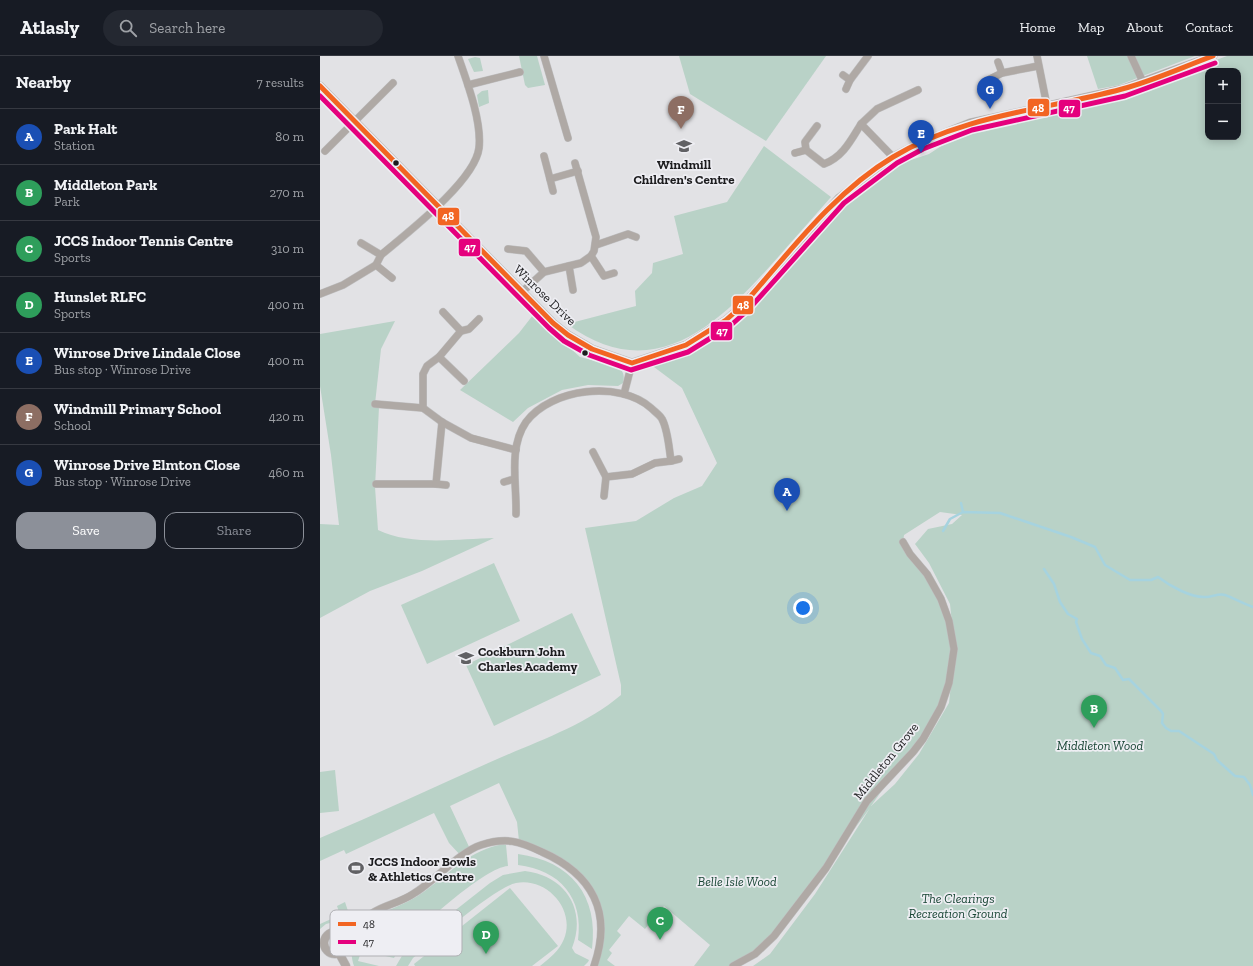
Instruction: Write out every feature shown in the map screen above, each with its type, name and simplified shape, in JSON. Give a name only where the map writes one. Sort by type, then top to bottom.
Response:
[{"type":"street","points":[[320,294],[343,285],[376,265],[382,255],[438,206],[461,181],[473,164],[479,148],[476,117],[468,85],[458,56]]},
{"type":"street","points":[[544,56],[568,138]]},
{"type":"street","points":[[846,88],[850,80],[868,56]]},
{"type":"street","points":[[1037,56],[1046,106]]},
{"type":"street","points":[[1131,56],[1142,82]]},
{"type":"street","points":[[624,394],[632,363],[686,345],[726,320],[766,281],[839,198],[893,157],[920,143],[970,123],[1123,89],[1211,56]]},
{"type":"street","points":[[998,62],[1002,73]]},
{"type":"street","points":[[990,79],[1002,73],[1038,66]]},
{"type":"street","points":[[468,85],[520,72]]},
{"type":"street","points":[[843,75],[850,80]]},
{"type":"street","points":[[325,151],[393,83]]},
{"type":"street","name":"Winrose Drive","points":[[320,86],[548,318],[568,335],[592,349],[632,363]]},
{"type":"street","points":[[817,126],[805,142],[806,150],[824,164],[832,160],[846,148],[861,124],[877,109],[918,90]]},
{"type":"street","points":[[861,124],[893,157]]},
{"type":"street","points":[[795,153],[806,150]]},
{"type":"street","points":[[544,156],[554,191]]},
{"type":"street","points":[[523,291],[544,272],[581,263],[591,256],[596,245],[596,237],[575,163]]},
{"type":"street","points":[[550,179],[578,171]]},
{"type":"street","points":[[596,245],[628,234],[636,237]]},
{"type":"street","points":[[361,243],[382,255]]},
{"type":"street","points":[[508,249],[526,251],[544,272]]},
{"type":"street","points":[[591,256],[604,276],[614,273]]},
{"type":"street","points":[[376,265],[392,278]]},
{"type":"street","points":[[569,266],[573,290]]},
{"type":"street","points":[[442,312],[461,331]]},
{"type":"street","points":[[423,408],[423,374],[427,366],[439,357],[461,331],[469,329],[479,319]]},
{"type":"street","points":[[439,357],[464,381]]},
{"type":"street","points":[[516,514],[517,492],[514,479],[516,450],[526,422],[548,404],[565,396],[583,392],[601,391],[624,394],[646,404],[662,418],[671,461]]},
{"type":"street","points":[[375,404],[423,408],[442,422],[471,438],[516,450]]},
{"type":"street","points":[[436,484],[442,422]]},
{"type":"street","points":[[593,452],[606,477],[604,496]]},
{"type":"street","points":[[606,477],[632,474],[655,463],[679,459]]},
{"type":"street","points":[[504,482],[514,479]]},
{"type":"street","points":[[376,484],[446,485]]},
{"type":"street","name":"Middleton Grove","points":[[732,966],[755,954],[774,936],[826,868],[867,801],[913,752],[923,739],[941,707],[949,683],[954,649],[949,621],[941,599],[927,574],[902,542]]},
{"type":"street","points":[[378,910],[413,894],[480,845],[504,840],[519,841],[557,858],[582,877],[594,898],[601,918],[600,949],[594,966]]},
{"type":"street","points":[[322,947],[325,937],[330,932]]},
{"type":"street","points":[[341,956],[346,966]]},
{"type":"green space","points":[[519,56],[537,56],[545,85],[528,88],[525,85]]},
{"type":"green space","points":[[679,56],[826,56],[766,141],[690,94]]},
{"type":"green space","points":[[1087,56],[1195,56],[1119,85],[1098,89]]},
{"type":"green space","points":[[1227,56],[1253,56],[1253,966],[753,966],[770,954],[815,894],[870,808],[774,936],[733,966],[694,966],[710,945],[664,906],[645,929],[629,916],[617,931],[621,935],[609,950],[612,953],[607,960],[615,966],[594,966],[601,918],[582,877],[519,841],[517,822],[499,783],[450,806],[471,851],[462,857],[449,843],[434,813],[346,854],[344,850],[320,861],[320,838],[560,732],[592,716],[621,695],[621,685],[585,528],[636,521],[674,498],[702,486],[717,463],[682,388],[650,364],[679,354],[704,342],[740,317],[752,307],[844,203],[890,167],[929,154],[960,134],[959,132],[1002,120],[1126,93]],"holes":[[[940,512],[962,515],[952,524],[928,529],[915,544],[929,563],[950,604],[954,643],[941,599],[903,542],[904,535]],[[954,657],[949,703],[919,754],[895,784],[871,806],[941,707]]]},
{"type":"green space","points":[[475,57],[480,58],[483,71],[474,72],[468,59]]},
{"type":"green space","points":[[488,90],[489,103],[479,107],[477,95],[482,91]]},
{"type":"green space","points":[[764,146],[831,197],[757,281],[734,304],[710,324],[684,339],[657,348],[629,350],[599,342],[567,324],[636,306],[635,291],[652,273],[653,263],[683,254],[674,216],[727,202]]},
{"type":"green space","points":[[533,315],[580,357],[616,366],[623,373],[623,383],[618,386],[588,385],[562,390],[528,408],[513,422],[460,390],[519,333]]},
{"type":"green space","points":[[395,321],[381,349],[375,404],[379,407],[375,487],[378,530],[391,535],[420,540],[494,538],[422,571],[370,591],[320,618],[320,524],[339,525],[331,455],[320,386],[320,334]]},
{"type":"green space","points":[[494,563],[520,621],[427,664],[401,605]]},
{"type":"green space","points":[[572,613],[601,675],[494,726],[466,665]]},
{"type":"green space","points":[[335,770],[339,811],[320,813],[320,772]]},
{"type":"green space","points":[[504,844],[506,845],[508,866],[498,869],[471,885],[441,910],[389,910],[421,894],[471,856],[492,847]]},
{"type":"green space","points":[[518,854],[537,858],[553,864],[567,873],[578,884],[586,897],[591,913],[593,930],[592,949],[578,940],[579,925],[577,911],[573,899],[566,889],[557,880],[546,873],[533,868],[518,865]]},
{"type":"green space","points":[[525,871],[539,874],[552,880],[562,888],[570,897],[575,908],[577,921],[576,934],[572,948],[575,953],[589,960],[584,966],[540,966],[560,947],[567,928],[566,917],[556,898],[548,890],[538,885],[527,882],[516,883],[506,887],[479,904],[462,918],[462,910],[456,910],[490,883],[503,875]]},
{"type":"green space","points":[[510,888],[558,946],[532,966],[415,966],[414,964],[424,956],[462,956],[462,926]]},
{"type":"green space","points":[[345,902],[348,910],[338,910],[337,906]]},
{"type":"green space","points":[[330,920],[330,923],[326,924],[320,929],[320,924]]},
{"type":"green space","points":[[352,956],[360,956],[358,961],[379,966],[354,966]]},
{"type":"green space","points":[[402,956],[415,956],[408,966],[396,966]]},
{"type":"waterway","points":[[961,503],[963,512]]},
{"type":"waterway","points":[[943,531],[950,519],[963,512],[1000,513],[1071,537],[1095,547],[1105,565],[1130,580],[1151,580],[1158,577],[1175,588],[1194,596],[1206,597],[1223,595],[1253,607]]},
{"type":"waterway","points":[[1044,569],[1054,584],[1060,602],[1068,614],[1077,619],[1076,622],[1082,639],[1091,653],[1100,656],[1106,665],[1115,668],[1123,680],[1129,679],[1161,711],[1163,714],[1162,723],[1166,728],[1171,731],[1179,731],[1214,754],[1217,760],[1235,776],[1244,777],[1250,785],[1253,795]]},
{"type":"transit line","name":"48","points":[[320,86],[553,323],[568,335],[592,349],[632,363],[686,345],[726,320],[743,305],[831,206],[871,172],[893,157],[919,143],[947,132],[1004,115],[1134,86],[1213,56]]},
{"type":"transit line","name":"47","points":[[320,96],[549,328],[564,341],[589,355],[631,370],[688,352],[730,326],[748,310],[844,203],[897,163],[923,149],[972,130],[1125,96],[1215,63]]},
{"type":"place","name":"Winrose Drive Elmton Close","points":[[990,109]]},
{"type":"place","name":"Windmill Primary School","points":[[681,129]]},
{"type":"place","name":"Windmill Children's Centre","points":[[684,146]]},
{"type":"place","name":"Winrose Drive Lindale Close","points":[[921,153]]},
{"type":"place","name":"Park Halt","points":[[787,511]]},
{"type":"place","name":"Cockburn John Charles Academy","points":[[466,658]]},
{"type":"place","name":"Middleton Park","points":[[1094,728]]},
{"type":"place","name":"JCCS Indoor Bowls & Athletics Centre","points":[[356,868]]},
{"type":"place","name":"JCCS Indoor Tennis Centre","points":[[660,940]]},
{"type":"place","name":"Hunslet RLFC","points":[[486,954]]},
{"type":"park label","name":"Middleton Wood","points":[[1100,745]]},
{"type":"park label","name":"Belle Isle Wood","points":[[737,881]]},
{"type":"park label","name":"The Clearings Recreation Ground","points":[[958,906]]}]
